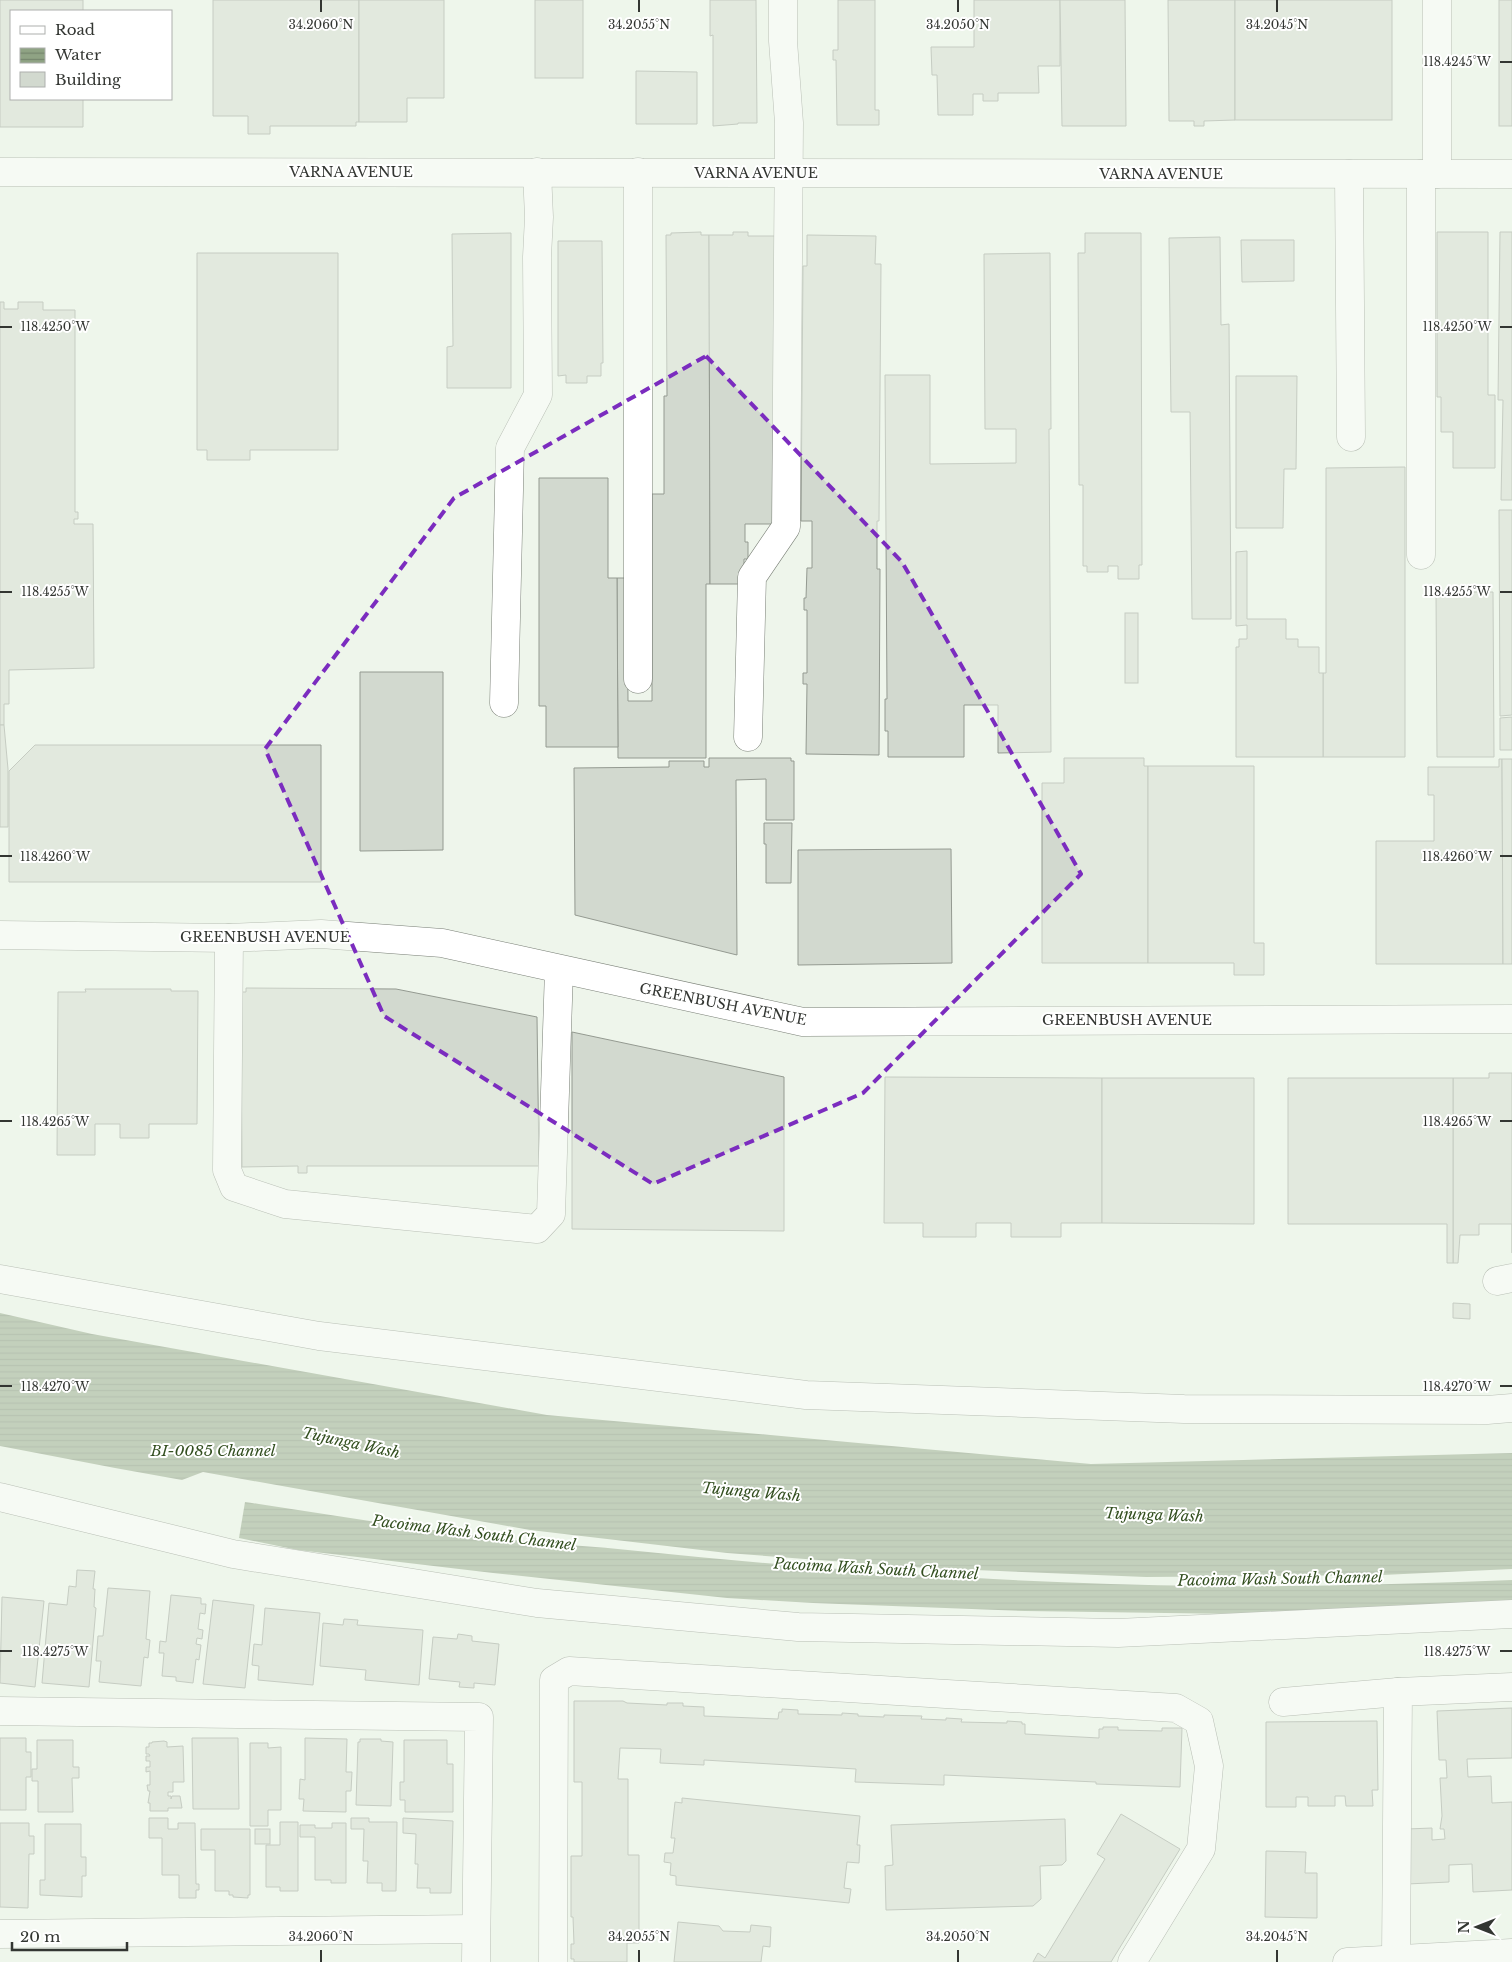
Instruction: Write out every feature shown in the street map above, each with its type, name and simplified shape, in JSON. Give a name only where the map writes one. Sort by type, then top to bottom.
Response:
[{"type":"street","points":[[748,737],[752,577],[786,527],[787,173],[789,123],[783,41],[783,0]]},
{"type":"street","points":[[1421,555],[1429,174],[1437,0]]},
{"type":"street","name":"VARNA AVENUE","points":[[0,172],[1512,174]]},
{"type":"street","points":[[504,703],[510,448],[538,395],[537,257],[539,217],[537,172]]},
{"type":"street","points":[[638,172],[638,680]]},
{"type":"street","points":[[1349,174],[1351,437]]},
{"type":"street","name":"GREENBUSH AVENUE","points":[[0,935],[229,938],[320,934],[442,943],[803,1022],[1512,1019]]},
{"type":"street","points":[[229,938],[227,1170],[234,1187],[285,1204],[537,1230],[551,1214],[559,970]]},
{"type":"street","points":[[0,1279],[319,1336],[806,1395],[1184,1409],[1487,1410],[1512,1408]]},
{"type":"street","points":[[0,1497],[252,1558],[537,1603],[798,1627],[1118,1633],[1512,1614]]},
{"type":"street","points":[[552,1962],[554,1680],[569,1671],[1176,1708],[1184,1712],[1199,1721],[1209,1766],[1201,1849],[1132,1962]]},
{"type":"street","points":[[1283,1702],[1398,1692],[1512,1687]]},
{"type":"street","points":[[1396,1958],[1398,1692]]},
{"type":"street","points":[[0,1711],[479,1718],[476,1962]]},
{"type":"street","points":[[0,1934],[476,1929]]},
{"type":"street","points":[[1346,1962],[1512,1953]]},
{"type":"highlighted area","points":[[706,356],[902,562],[1081,874],[863,1093],[653,1184],[384,1016],[265,749],[454,498]]},
{"type":"water","points":[[0,1313],[92,1334],[547,1415],[1091,1464],[1512,1453],[1512,1569],[1382,1575],[1146,1577],[926,1568],[727,1553],[530,1530],[203,1472],[182,1480],[0,1446]]},
{"type":"water","points":[[245,1502],[504,1539],[921,1575],[1134,1585],[1205,1586],[1359,1585],[1512,1580],[1512,1605],[1236,1614],[1025,1611],[727,1598],[298,1550],[239,1538]]},
{"type":"building","points":[[0,0],[83,0],[83,10],[10,10],[10,100],[83,100],[83,127],[0,127]]},
{"type":"building","points":[[213,0],[359,0],[359,122],[356,122],[356,126],[270,126],[270,134],[248,134],[248,116],[213,116]]},
{"type":"building","points":[[359,0],[444,0],[444,98],[407,98],[407,122],[359,122]]},
{"type":"building","points":[[535,0],[583,0],[583,78],[535,78]]},
{"type":"building","points":[[710,0],[756,0],[757,123],[713,126],[713,35],[710,36]]},
{"type":"building","points":[[838,0],[875,0],[875,110],[879,110],[879,125],[837,125],[836,60],[833,60],[833,50],[838,50]]},
{"type":"building","points":[[974,0],[1060,0],[1060,66],[1038,66],[1039,93],[998,93],[998,101],[983,101],[983,94],[973,94],[973,115],[938,115],[937,75],[932,75],[931,47],[974,47]]},
{"type":"building","points":[[1060,0],[1125,0],[1126,126],[1062,126]]},
{"type":"building","points":[[1168,0],[1235,0],[1235,120],[1204,121],[1204,126],[1194,126],[1194,121],[1169,121]]},
{"type":"building","points":[[1235,0],[1392,0],[1392,120],[1235,120]]},
{"type":"building","points":[[1499,0],[1512,0],[1512,126],[1499,126]]},
{"type":"building","points":[[636,71],[697,72],[697,124],[636,124]]},
{"type":"building","points":[[701,232],[701,235],[709,235],[710,584],[706,584],[706,758],[618,758],[617,578],[627,578],[628,701],[652,701],[652,494],[664,494],[664,396],[667,396],[666,235],[671,235],[671,233]]},
{"type":"building","points":[[733,232],[748,232],[748,236],[776,236],[777,524],[745,524],[745,542],[748,542],[748,559],[744,559],[744,584],[710,584],[709,235],[733,235]]},
{"type":"building","points":[[1437,232],[1488,232],[1488,395],[1495,395],[1495,468],[1453,468],[1453,432],[1441,432],[1441,397],[1437,397]]},
{"type":"building","points":[[1500,232],[1512,232],[1512,500],[1501,500],[1503,400],[1498,400]]},
{"type":"building","points":[[511,233],[511,388],[447,388],[447,347],[453,346],[452,234]]},
{"type":"building","points":[[1085,233],[1141,233],[1142,565],[1139,565],[1139,579],[1118,579],[1118,566],[1108,566],[1108,572],[1087,572],[1087,566],[1083,566],[1083,485],[1079,485],[1078,253],[1085,253]]},
{"type":"building","points":[[807,235],[876,236],[875,264],[881,264],[879,521],[877,521],[877,569],[880,569],[879,755],[806,754],[807,684],[803,684],[803,673],[807,673],[807,610],[804,610],[804,598],[806,598],[807,568],[812,568],[812,521],[801,521],[803,266],[807,266]]},
{"type":"building","points":[[1220,237],[1221,325],[1229,324],[1231,619],[1192,619],[1190,412],[1171,412],[1169,238]]},
{"type":"building","points":[[1241,240],[1294,240],[1294,281],[1242,282]]},
{"type":"building","points":[[558,241],[602,241],[603,363],[601,363],[601,376],[587,376],[587,383],[566,383],[566,375],[558,376]]},
{"type":"building","points":[[197,253],[338,253],[338,450],[250,450],[250,460],[207,460],[207,450],[197,450]]},
{"type":"building","points":[[1050,253],[1051,752],[998,753],[998,705],[964,705],[964,757],[888,757],[888,731],[885,731],[885,699],[887,699],[885,375],[930,375],[930,464],[1016,463],[1016,429],[985,429],[984,254]]},
{"type":"building","points":[[0,302],[4,302],[4,309],[18,309],[18,302],[43,302],[43,310],[75,310],[75,512],[78,512],[78,519],[74,519],[74,524],[93,524],[94,668],[9,670],[9,704],[4,704],[4,725],[0,725]]},
{"type":"building","points":[[1236,376],[1297,376],[1296,469],[1284,469],[1283,528],[1236,528]]},
{"type":"building","points":[[1405,467],[1405,757],[1323,757],[1323,673],[1326,673],[1326,468]]},
{"type":"building","points":[[539,478],[608,478],[608,578],[617,578],[618,747],[546,747],[546,706],[539,706]]},
{"type":"building","points":[[1499,510],[1512,510],[1512,715],[1500,716]]},
{"type":"building","points":[[1247,551],[1247,619],[1286,619],[1286,639],[1298,639],[1298,647],[1319,647],[1319,673],[1323,673],[1323,757],[1236,757],[1236,647],[1239,647],[1239,639],[1247,639],[1247,625],[1236,626],[1236,552]]},
{"type":"building","points":[[1436,592],[1493,592],[1494,757],[1437,757]]},
{"type":"building","points":[[1125,613],[1138,613],[1138,683],[1125,683]]},
{"type":"building","points":[[360,672],[443,672],[443,850],[360,851]]},
{"type":"building","points":[[1512,717],[1512,750],[1500,750],[1500,718]]},
{"type":"building","points":[[0,725],[4,725],[8,769],[8,827],[0,827]]},
{"type":"building","points":[[35,745],[321,745],[321,882],[9,882],[9,771]]},
{"type":"building","points":[[709,758],[791,758],[791,761],[794,761],[794,820],[766,820],[766,779],[736,780],[737,955],[575,915],[574,768],[669,767],[669,761],[704,761],[704,767],[709,767]]},
{"type":"building","points":[[1064,758],[1144,758],[1144,766],[1148,766],[1148,963],[1042,963],[1042,783],[1064,783]]},
{"type":"building","points":[[1499,759],[1502,759],[1503,964],[1376,964],[1376,841],[1434,841],[1434,795],[1428,795],[1428,767],[1499,767]]},
{"type":"building","points":[[1502,759],[1512,759],[1512,964],[1503,964]]},
{"type":"building","points":[[1148,766],[1254,766],[1254,943],[1264,943],[1264,975],[1234,975],[1234,963],[1148,963]]},
{"type":"building","points":[[764,823],[792,823],[791,883],[766,883]]},
{"type":"building","points":[[951,849],[952,963],[798,965],[798,850]]},
{"type":"building","points":[[246,988],[396,989],[537,1017],[539,1166],[307,1166],[307,1173],[298,1173],[298,1166],[242,1167],[241,992],[246,992]]},
{"type":"building","points":[[85,989],[171,989],[171,991],[198,991],[197,1124],[149,1124],[149,1138],[120,1138],[120,1124],[95,1124],[95,1155],[57,1155],[58,992],[86,992]]},
{"type":"building","points":[[572,1032],[784,1077],[784,1231],[572,1229]]},
{"type":"building","points":[[1489,1073],[1512,1073],[1512,1224],[1479,1224],[1479,1235],[1460,1235],[1458,1263],[1453,1263],[1453,1078],[1489,1078]]},
{"type":"building","points":[[885,1077],[1102,1078],[1102,1223],[1061,1223],[1061,1237],[1011,1237],[1011,1223],[976,1223],[976,1237],[923,1237],[923,1223],[884,1223]]},
{"type":"building","points":[[1102,1078],[1254,1078],[1254,1224],[1102,1223]]},
{"type":"building","points":[[1288,1078],[1453,1078],[1453,1263],[1447,1263],[1447,1224],[1288,1224]]},
{"type":"building","points":[[1453,1303],[1470,1304],[1470,1319],[1453,1318]]},
{"type":"building","points":[[77,1570],[95,1571],[93,1589],[95,1589],[94,1607],[96,1608],[89,1687],[42,1683],[49,1603],[67,1605],[69,1586],[76,1587]]},
{"type":"building","points":[[108,1588],[150,1591],[146,1639],[150,1640],[148,1658],[144,1657],[141,1686],[99,1682],[101,1661],[96,1661],[98,1636],[103,1636]]},
{"type":"building","points":[[171,1595],[201,1598],[201,1604],[206,1604],[205,1614],[200,1613],[198,1629],[203,1630],[202,1639],[197,1638],[196,1644],[201,1645],[199,1660],[196,1659],[193,1683],[176,1681],[176,1677],[162,1676],[164,1653],[159,1653],[160,1641],[166,1642]]},
{"type":"building","points":[[2,1597],[44,1601],[35,1687],[0,1683]]},
{"type":"building","points":[[213,1600],[254,1605],[245,1688],[203,1684]]},
{"type":"building","points":[[265,1608],[320,1613],[313,1685],[258,1680],[259,1666],[252,1665],[254,1644],[262,1645]]},
{"type":"building","points":[[344,1619],[358,1620],[357,1625],[423,1630],[419,1685],[365,1680],[366,1670],[320,1666],[323,1623],[343,1625]]},
{"type":"building","points":[[458,1634],[472,1636],[472,1641],[499,1644],[495,1685],[474,1683],[474,1688],[459,1687],[460,1682],[429,1679],[433,1637],[457,1639]]},
{"type":"building","points":[[574,1701],[623,1701],[627,1703],[667,1705],[667,1703],[683,1703],[683,1706],[704,1707],[704,1716],[778,1719],[779,1712],[782,1712],[782,1709],[798,1710],[798,1714],[842,1715],[842,1713],[858,1714],[858,1716],[922,1716],[921,1719],[962,1719],[961,1722],[1022,1722],[1022,1724],[1025,1724],[1025,1734],[1099,1738],[1099,1729],[1103,1729],[1103,1727],[1118,1727],[1118,1730],[1162,1731],[1162,1728],[1182,1728],[1180,1787],[944,1775],[944,1785],[855,1782],[856,1769],[704,1760],[704,1765],[660,1763],[661,1749],[620,1748],[618,1779],[628,1779],[628,1855],[639,1855],[639,1943],[627,1943],[627,1962],[574,1962],[574,1959],[571,1959],[571,1944],[574,1944],[573,1917],[571,1917],[571,1856],[582,1856],[582,1782],[574,1782]]},
{"type":"building","points":[[1512,1708],[1512,1758],[1467,1759],[1468,1777],[1491,1776],[1492,1803],[1512,1802],[1512,1890],[1473,1892],[1472,1864],[1449,1865],[1449,1882],[1407,1884],[1407,1829],[1432,1828],[1432,1840],[1445,1839],[1444,1829],[1440,1829],[1442,1816],[1440,1778],[1447,1778],[1446,1760],[1439,1760],[1437,1711]]},
{"type":"building","points":[[1377,1721],[1378,1790],[1372,1790],[1373,1806],[1346,1806],[1345,1796],[1335,1796],[1335,1806],[1308,1806],[1308,1797],[1296,1797],[1296,1807],[1266,1807],[1266,1722]]},
{"type":"building","points":[[0,1738],[26,1738],[26,1752],[31,1752],[31,1777],[26,1777],[26,1810],[0,1810]]},
{"type":"building","points":[[192,1738],[238,1738],[239,1809],[193,1809]]},
{"type":"building","points":[[305,1738],[347,1739],[346,1772],[352,1772],[351,1791],[346,1791],[346,1812],[303,1811],[304,1799],[299,1799],[300,1779],[305,1780]]},
{"type":"building","points":[[360,1739],[381,1739],[381,1741],[393,1742],[391,1806],[356,1805],[358,1742],[360,1742]]},
{"type":"building","points":[[37,1740],[73,1740],[73,1767],[79,1767],[79,1778],[72,1778],[73,1812],[38,1812],[38,1781],[32,1781],[32,1769],[37,1769]]},
{"type":"building","points":[[404,1740],[447,1740],[447,1764],[453,1764],[453,1812],[405,1812],[405,1800],[400,1800],[400,1782],[404,1782]]},
{"type":"building","points":[[152,1742],[167,1742],[167,1747],[183,1746],[184,1782],[173,1782],[173,1792],[168,1792],[168,1796],[171,1796],[171,1799],[172,1796],[180,1796],[182,1808],[168,1808],[168,1811],[150,1811],[150,1803],[148,1803],[150,1791],[148,1791],[147,1785],[150,1785],[150,1771],[146,1772],[146,1767],[150,1767],[150,1761],[146,1761],[146,1756],[150,1756],[146,1754],[146,1747],[149,1747],[149,1743]]},
{"type":"building","points":[[250,1743],[268,1743],[268,1748],[281,1747],[281,1810],[268,1810],[268,1826],[250,1826]]},
{"type":"building","points":[[682,1798],[860,1816],[857,1845],[860,1845],[859,1863],[847,1862],[844,1888],[851,1889],[849,1903],[676,1885],[676,1876],[670,1875],[671,1863],[664,1862],[665,1853],[673,1853],[675,1838],[671,1838],[675,1802],[682,1803]]},
{"type":"building","points":[[1121,1814],[1180,1849],[1111,1962],[1033,1962],[1038,1953],[1045,1958],[1105,1859],[1097,1854]]},
{"type":"building","points":[[149,1818],[168,1818],[168,1829],[178,1829],[178,1823],[195,1823],[196,1884],[199,1884],[199,1890],[196,1890],[196,1898],[179,1898],[179,1875],[162,1875],[162,1838],[149,1838]]},
{"type":"building","points":[[351,1818],[369,1818],[369,1822],[397,1822],[396,1891],[382,1891],[382,1883],[367,1883],[368,1861],[363,1861],[364,1829],[351,1829]]},
{"type":"building","points":[[403,1818],[453,1821],[451,1893],[430,1893],[430,1888],[417,1888],[418,1864],[415,1864],[416,1834],[403,1833]]},
{"type":"building","points":[[1065,1819],[1066,1861],[1062,1865],[1040,1866],[1041,1899],[1033,1906],[886,1910],[885,1866],[893,1865],[891,1825]]},
{"type":"building","points":[[280,1822],[298,1822],[298,1891],[280,1891],[280,1887],[266,1887],[266,1845],[280,1845]]},
{"type":"building","points":[[0,1823],[29,1823],[29,1836],[34,1836],[34,1854],[29,1854],[28,1908],[0,1907]]},
{"type":"building","points":[[332,1823],[346,1823],[346,1883],[331,1883],[331,1880],[315,1880],[315,1837],[300,1837],[300,1825],[315,1825],[315,1828],[332,1828]]},
{"type":"building","points":[[45,1824],[81,1824],[81,1857],[86,1857],[86,1876],[82,1876],[82,1897],[40,1895],[40,1880],[45,1880]]},
{"type":"building","points":[[201,1829],[250,1829],[250,1895],[248,1895],[248,1898],[233,1897],[233,1895],[229,1895],[229,1891],[215,1891],[215,1850],[201,1850]]},
{"type":"building","points":[[255,1829],[270,1829],[270,1844],[255,1844]]},
{"type":"building","points":[[1266,1851],[1306,1852],[1305,1873],[1317,1873],[1317,1918],[1265,1917]]},
{"type":"building","points":[[678,1922],[719,1926],[723,1931],[750,1932],[751,1925],[771,1927],[770,1947],[763,1946],[761,1962],[674,1962]]},
{"type":"water label","name":"Tujunga Wash","points":[[351,1443]]},
{"type":"water label","name":"BI-0085 Channel","points":[[213,1451]]},
{"type":"water label","name":"Tujunga Wash","points":[[751,1492]]},
{"type":"water label","name":"Tujunga Wash","points":[[1154,1515]]},
{"type":"water label","name":"Pacoima Wash South Channel","points":[[474,1533]]},
{"type":"water label","name":"Pacoima Wash South Channel","points":[[876,1569]]},
{"type":"water label","name":"Pacoima Wash South Channel","points":[[1280,1579]]}]
